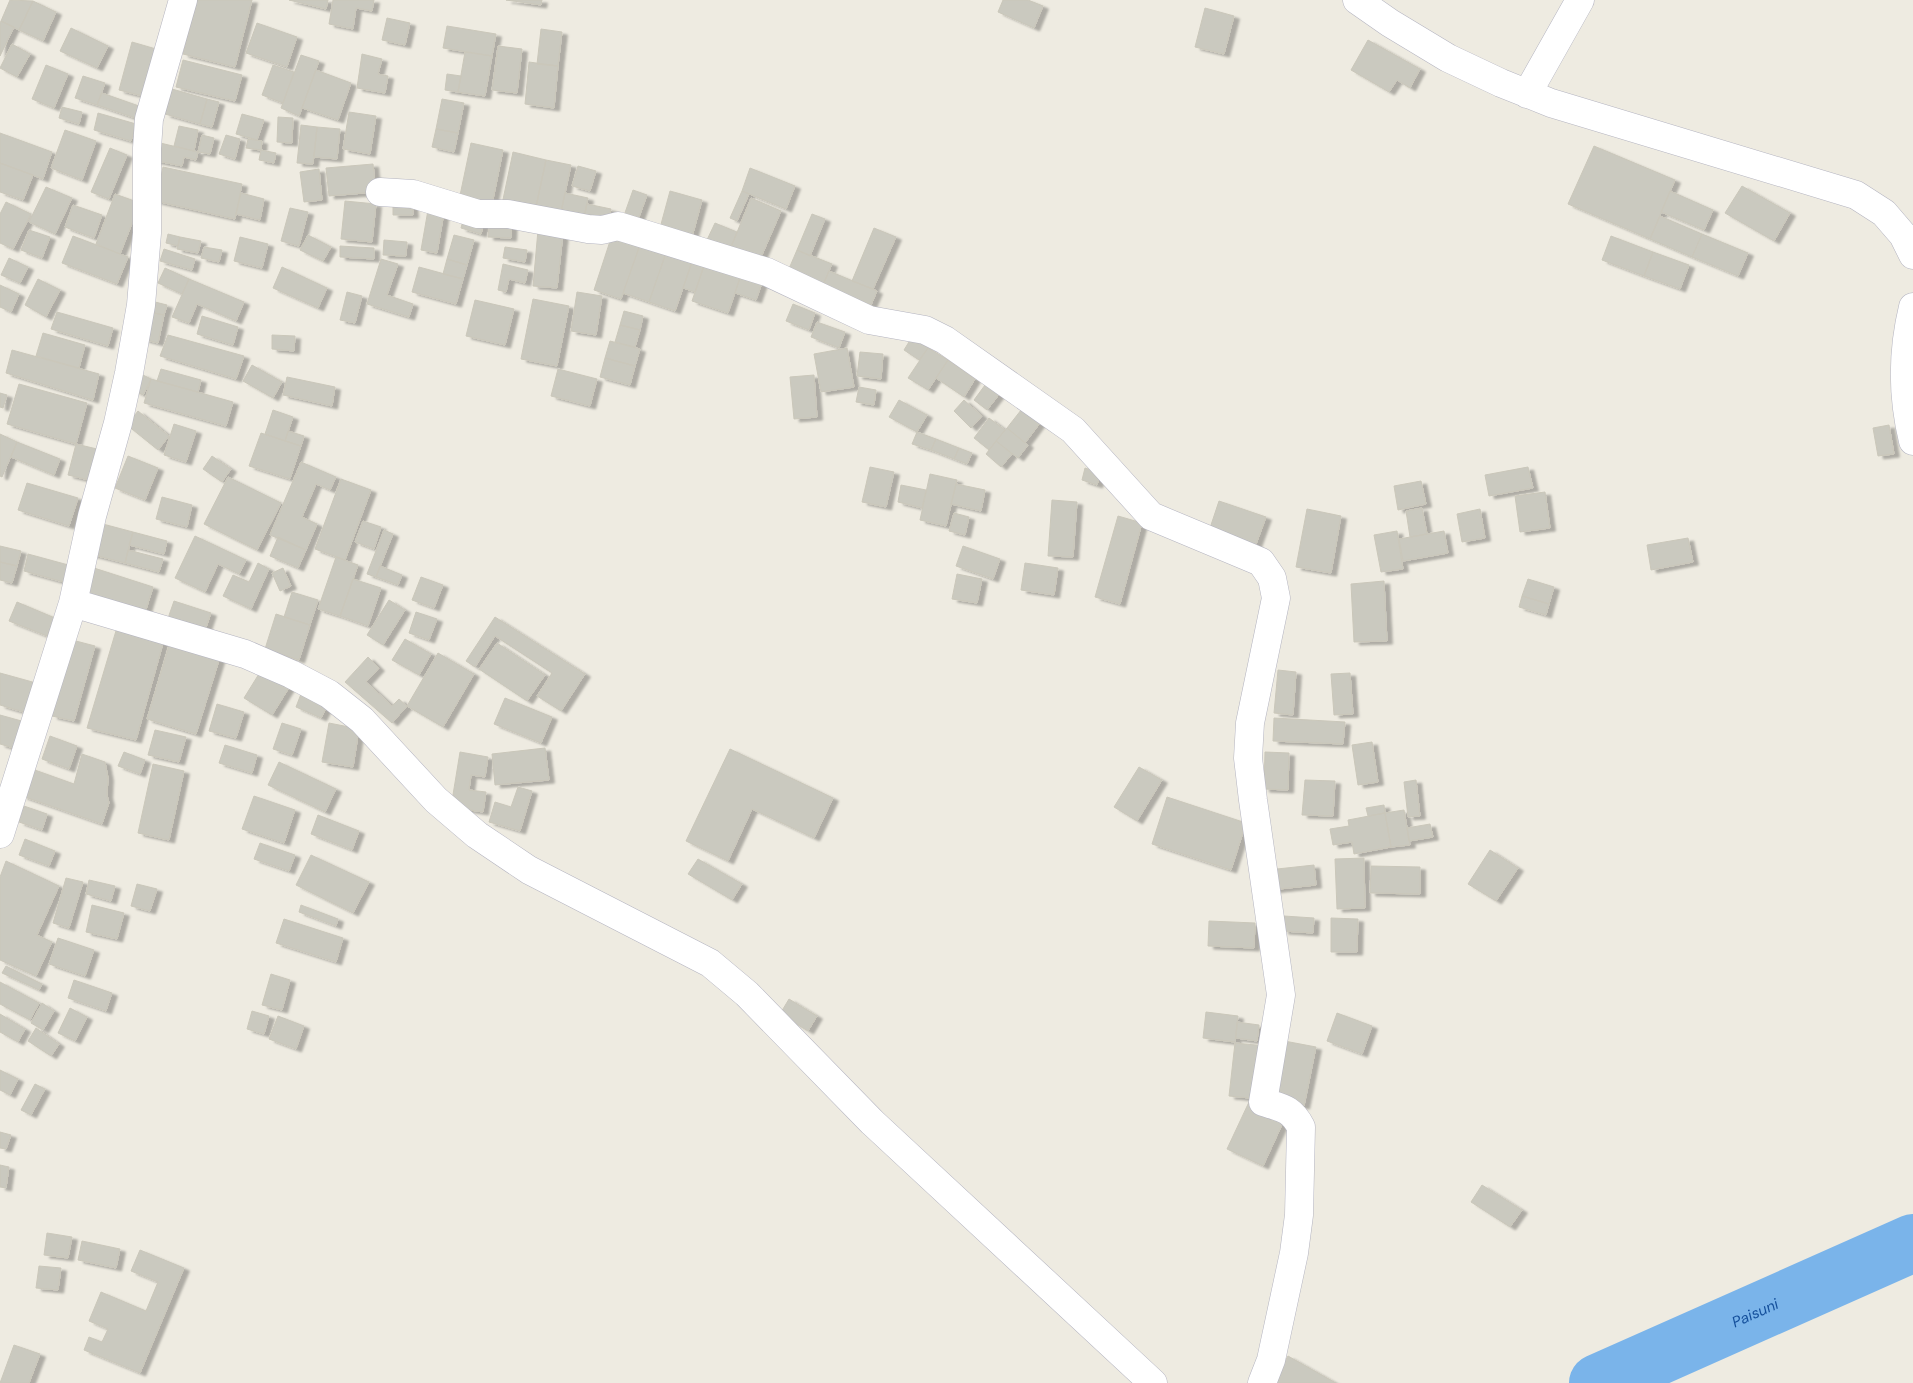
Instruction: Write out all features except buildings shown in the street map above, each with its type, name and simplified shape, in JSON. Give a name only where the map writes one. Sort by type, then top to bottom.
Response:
[{"type":"street","points":[[0,834],[73,604],[92,516],[118,423],[129,373],[141,305],[147,233],[149,119],[183,0]]},
{"type":"street","points":[[1357,0],[1390,23],[1448,58],[1527,94],[1551,103],[1856,195],[1884,213],[1903,235],[1913,255]]},
{"type":"street","points":[[1527,94],[1580,0]]},
{"type":"street","points":[[380,192],[413,194],[478,214],[508,214],[588,229],[602,230],[618,226],[767,272],[870,320],[925,330],[945,340],[1073,430],[1152,516],[1261,562],[1272,578],[1276,598],[1250,723],[1248,758],[1281,995],[1263,1102],[1285,1109],[1295,1116],[1301,1127],[1298,1215],[1294,1253],[1271,1360],[1262,1383]]},
{"type":"street","points":[[1913,307],[1903,370],[1906,413],[1913,441]]},
{"type":"street","points":[[73,604],[245,654],[291,674],[329,694],[362,720],[436,800],[477,835],[529,870],[710,963],[747,994],[872,1122],[1153,1383]]},
{"type":"waterway","name":"Paisuni","points":[[1598,1383],[1913,1243]]}]
